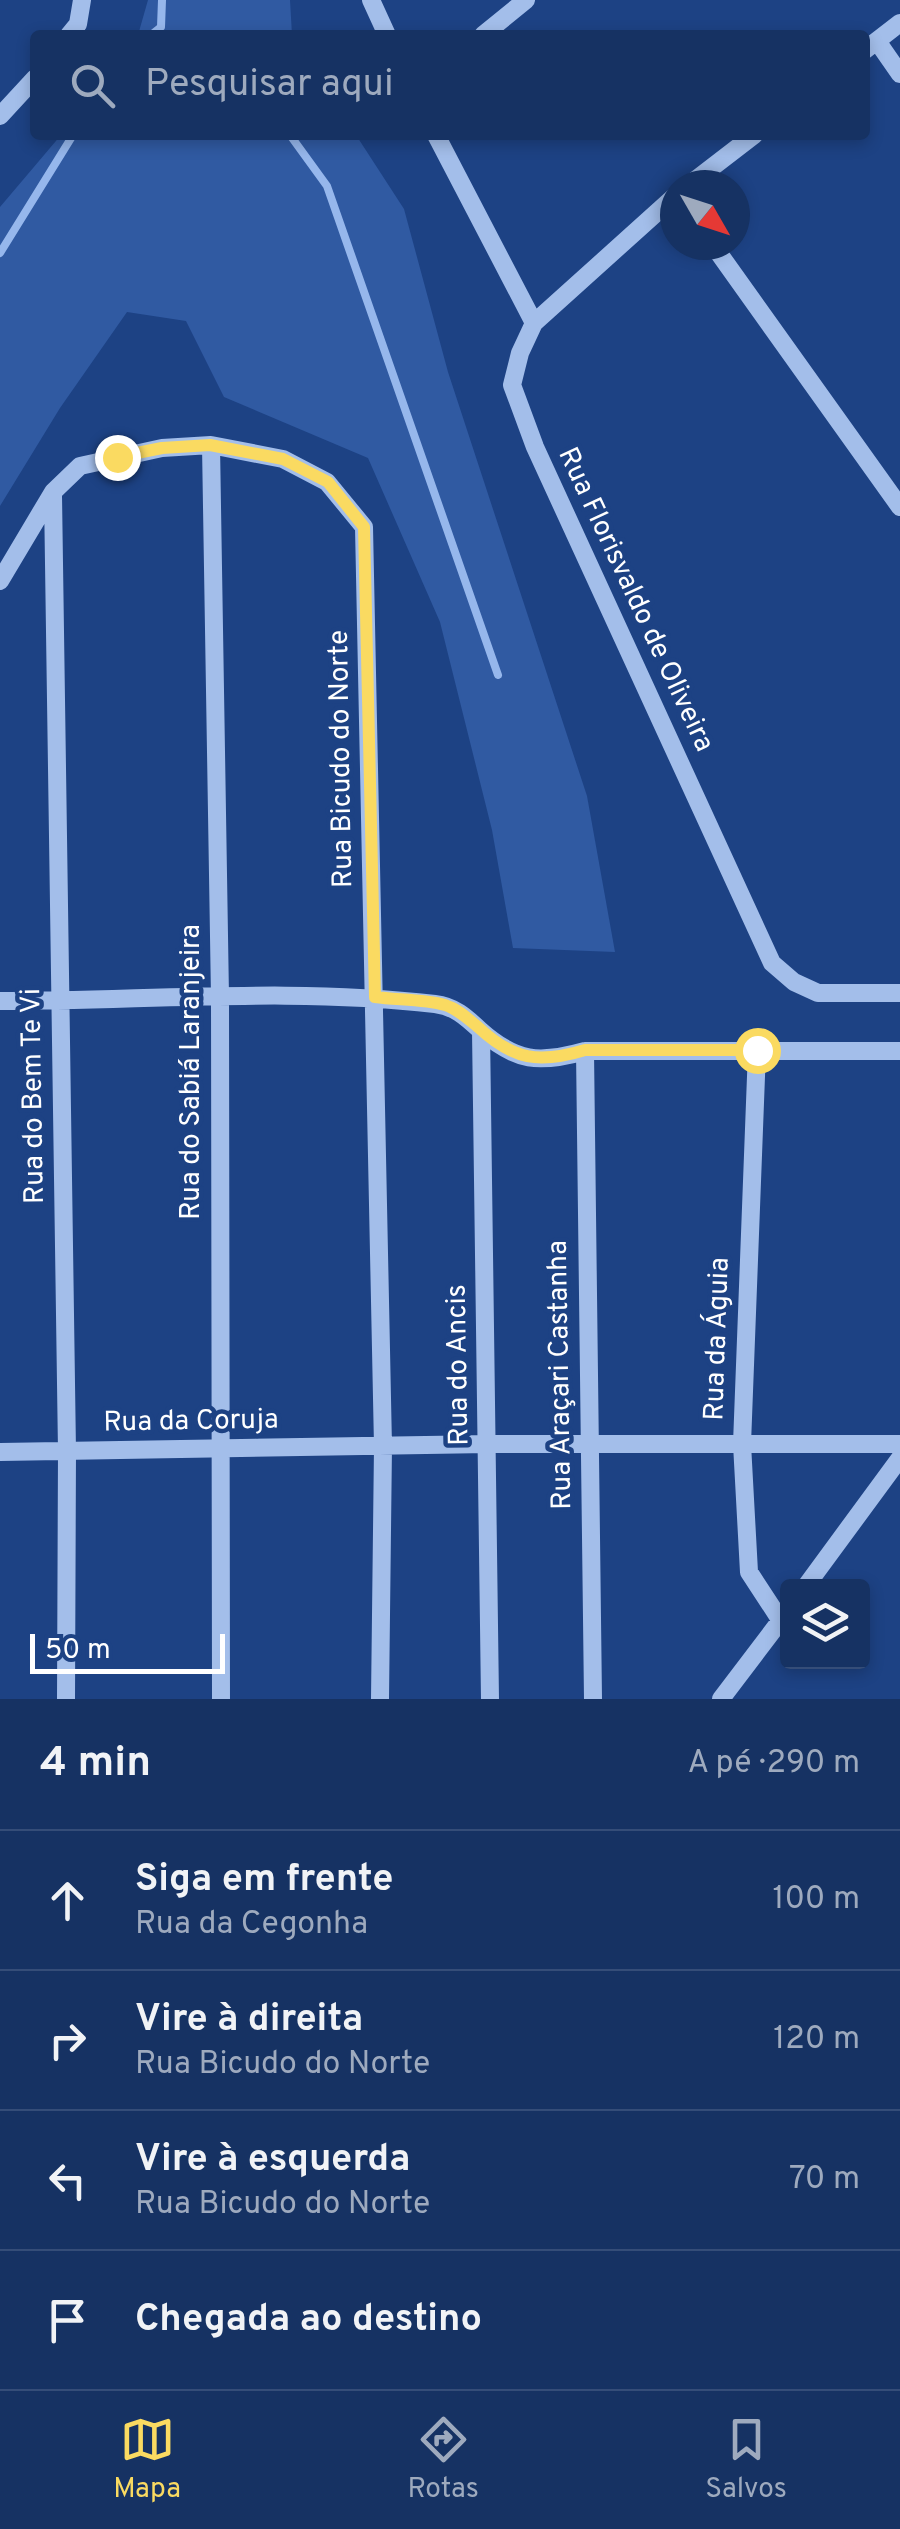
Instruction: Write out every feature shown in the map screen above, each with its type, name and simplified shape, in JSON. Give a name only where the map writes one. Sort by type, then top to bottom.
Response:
[{"type":"street","points":[[73,30],[82,0]]},
{"type":"street","points":[[372,0],[386,30]]},
{"type":"street","points":[[489,30],[526,0]]},
{"type":"street","points":[[900,22],[871,46],[900,74]]},
{"type":"street","points":[[0,116],[30,83]]},
{"type":"street","points":[[439,140],[534,322],[660,209]]},
{"type":"street","points":[[708,170],[748,140]]},
{"type":"street","points":[[725,260],[900,506]]},
{"type":"street","name":"Rua Florisvaldo de Oliveira","points":[[534,322],[512,385],[534,446],[772,963],[794,982],[818,993],[900,994]]},
{"type":"street","name":"Rua Bicudo do Norte","points":[[0,581],[52,492],[80,466],[162,448],[210,445],[283,459],[328,482],[364,527],[383,1446],[380,1699]]},
{"type":"street","name":"Rua do Sabiá Laranjeira","points":[[210,445],[220,998],[222,1699]]},
{"type":"street","name":"Rua do Bem Te Vi","points":[[52,492],[68,1451],[66,1699]]},
{"type":"street","points":[[0,1001],[375,997],[446,1006],[464,1015],[503,1049],[532,1059],[559,1058],[585,1050],[900,1051]]},
{"type":"street","name":"Rua do Ancis","points":[[481,1031],[490,1699]]},
{"type":"street","name":"Rua Araçari Castanha","points":[[585,1050],[592,1699]]},
{"type":"street","name":"Rua da Águia","points":[[757,1050],[742,1444],[750,1572],[780,1611]]},
{"type":"street","points":[[589,1445],[900,1444]]},
{"type":"street","name":"Rua da Coruja","points":[[0,1452],[589,1445]]},
{"type":"street","points":[[811,1579],[900,1458]]},
{"type":"street","points":[[722,1699],[780,1621]]},
{"type":"shaded area","points":[[148,0],[290,0],[292,30],[139,30]]},
{"type":"shaded area","points":[[57,140],[359,140],[404,209],[448,372],[587,796],[615,952],[513,948],[492,830],[440,622],[368,458],[224,397],[186,321],[127,312],[60,408],[0,506],[0,207]]},
{"type":"waterway","points":[[157,30],[161,27],[162,0]]},
{"type":"waterway","points":[[0,253],[70,140]]},
{"type":"waterway","points":[[294,140],[327,186],[498,675]]},
{"type":"route","points":[[117,457],[162,448],[210,445],[283,459],[328,482],[364,527],[375,997],[446,1006],[464,1015],[503,1049],[532,1059],[559,1058],[585,1050],[757,1050]]}]
